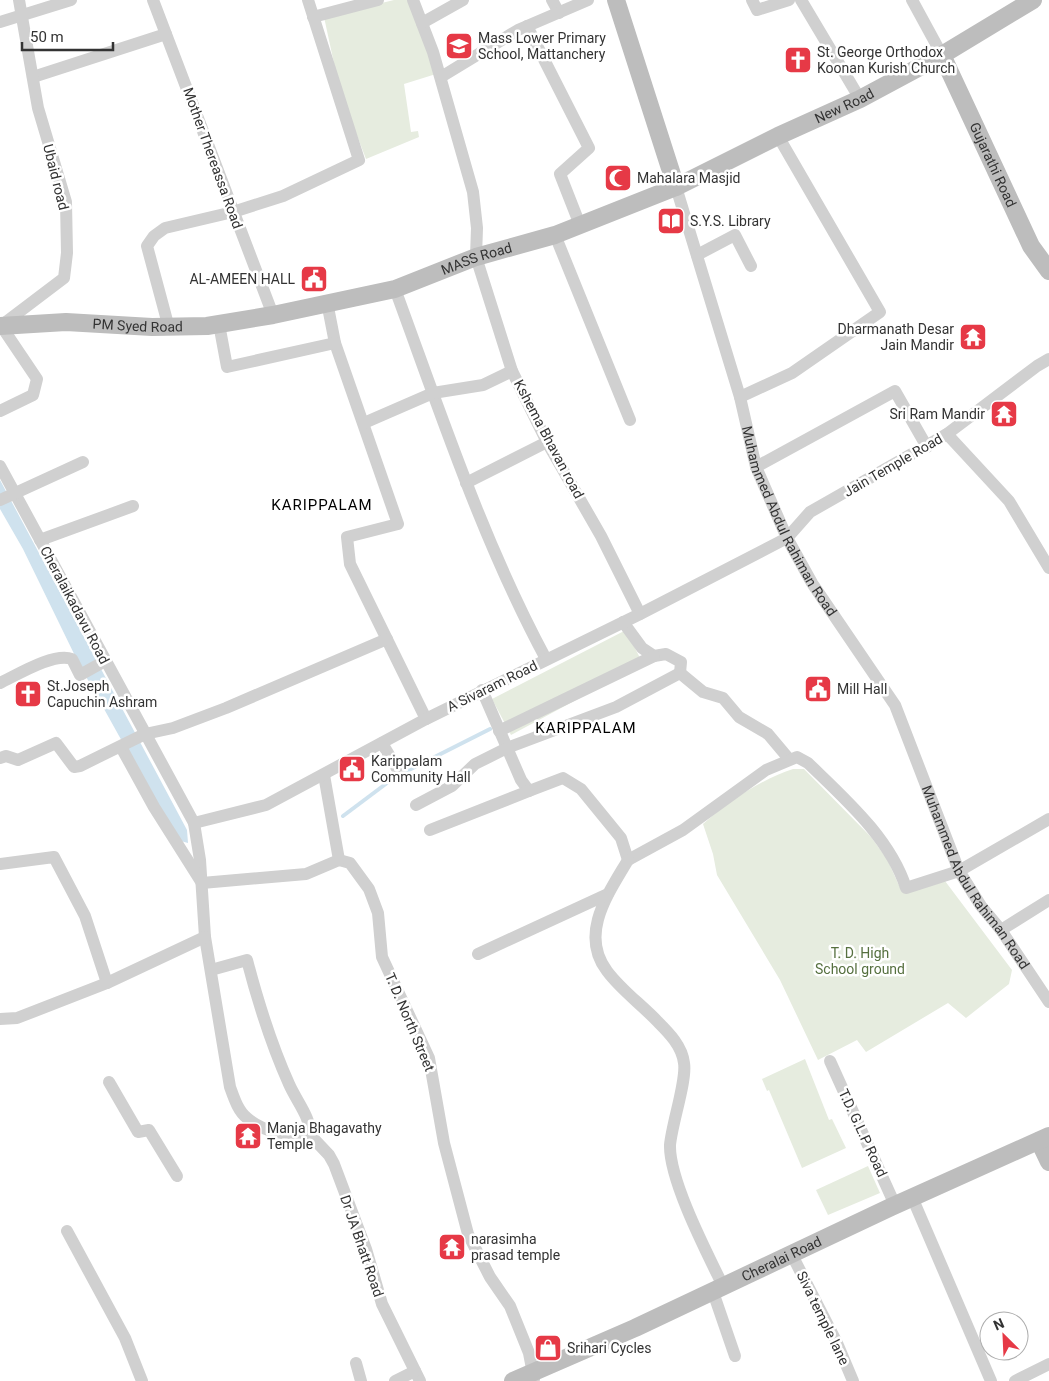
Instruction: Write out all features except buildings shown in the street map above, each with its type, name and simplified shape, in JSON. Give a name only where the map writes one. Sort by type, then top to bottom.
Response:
[{"type":"street","name":"Ubaid road","points":[[1,327],[64,278],[67,253],[66,202],[38,108],[19,0]]},
{"type":"street","points":[[0,22],[22,17],[71,0]]},
{"type":"street","name":"Mother Thereassa Road","points":[[153,0],[273,316]]},
{"type":"street","points":[[169,328],[148,246],[154,236],[166,228],[233,212],[283,196],[359,160],[308,0]]},
{"type":"street","points":[[313,17],[378,0]]},
{"type":"street","name":"Kshema Bhavan road","points":[[413,0],[441,77],[473,192],[477,228],[476,257],[512,370],[547,442],[601,536],[640,614]]},
{"type":"street","points":[[422,23],[463,0]]},
{"type":"street","points":[[552,0],[559,13]]},
{"type":"street","points":[[441,77],[527,26],[588,0]]},
{"type":"street","name":"Muhammed Abdul Rahiman Road","points":[[616,0],[676,187],[740,397],[756,467],[787,538],[812,583],[895,705],[959,871],[981,906],[1001,930],[1049,1002]]},
{"type":"street","points":[[752,0],[757,10],[789,0]]},
{"type":"street","points":[[801,0],[860,99]]},
{"type":"street","points":[[912,0],[942,55]]},
{"type":"street","name":"New Road","points":[[676,187],[778,136],[860,99],[942,55],[1033,0]]},
{"type":"street","points":[[527,26],[589,148],[560,174],[580,225]]},
{"type":"street","points":[[33,77],[166,34]]},
{"type":"street","name":"Gujarathi Road","points":[[942,55],[1031,246],[1049,271]]},
{"type":"street","points":[[740,397],[792,373],[880,312],[778,136]]},
{"type":"street","name":"MASS Road","points":[[273,316],[327,302],[395,289],[476,257],[555,235],[676,187]]},
{"type":"street","points":[[555,235],[630,420]]},
{"type":"street","points":[[697,255],[736,235],[751,266]]},
{"type":"street","points":[[395,289],[466,483],[517,606],[546,659]]},
{"type":"street","points":[[327,302],[335,343],[398,524],[347,537],[350,564],[426,719]]},
{"type":"street","name":"PM Syed Road","points":[[1,327],[66,322],[169,328],[219,324],[273,316]]},
{"type":"street","points":[[219,324],[227,367],[335,343]]},
{"type":"street","points":[[0,411],[33,395],[37,379],[1,327]]},
{"type":"street","name":"Jain Temple Road","points":[[787,538],[810,512],[947,434],[1049,359]]},
{"type":"street","points":[[364,423],[433,393],[483,386],[512,370]]},
{"type":"street","points":[[756,467],[895,391],[926,447]]},
{"type":"street","points":[[947,434],[1009,501],[1049,568]]},
{"type":"street","points":[[466,483],[547,442]]},
{"type":"street","points":[[8,496],[83,462]]},
{"type":"street","name":"Cheralaikadavu Road","points":[[0,466],[8,496],[40,540],[143,735],[194,824]]},
{"type":"street","points":[[40,540],[133,506]]},
{"type":"street","name":"A Sivaram Road","points":[[194,824],[266,805],[482,690],[640,614],[787,538]]},
{"type":"street","points":[[623,622],[642,648],[654,656]]},
{"type":"street","points":[[0,758],[6,756],[18,760],[56,743],[74,767],[121,747],[143,735],[172,728],[226,708],[387,639]]},
{"type":"street","points":[[499,731],[654,656],[666,654],[681,662],[680,673]]},
{"type":"street","points":[[0,683],[60,657],[72,659],[80,675],[105,661]]},
{"type":"street","points":[[680,673],[703,692],[723,698],[739,718],[768,734],[790,759]]},
{"type":"street","points":[[416,805],[452,786],[475,764],[507,748],[616,707],[680,673]]},
{"type":"street","points":[[482,690],[521,780],[529,791]]},
{"type":"street","points":[[382,743],[400,774]]},
{"type":"street","points":[[121,747],[154,807],[202,883]]},
{"type":"street","points":[[735,1356],[718,1289],[672,1166],[670,1147],[685,1064],[681,1051],[672,1037],[607,971],[597,954],[594,934],[608,894],[628,860],[683,830],[766,770],[797,756],[808,763],[863,819],[894,857],[906,888],[959,871],[1049,819]]},
{"type":"street","points":[[202,883],[306,874],[339,860],[324,775]]},
{"type":"street","points":[[430,830],[562,778],[581,789],[621,838],[628,860]]},
{"type":"street","points":[[194,824],[202,883],[205,937],[230,1087],[239,1108],[247,1118],[286,1136],[311,1136],[310,1123],[289,1085],[261,1011],[247,960],[211,970]]},
{"type":"street","points":[[0,864],[54,857],[86,916],[107,983]]},
{"type":"street","name":"T. D. North Street","points":[[339,860],[350,863],[368,889],[378,913],[382,957],[433,1071],[444,1144],[468,1234],[486,1270],[510,1306],[530,1353],[533,1376]]},
{"type":"street","points":[[478,954],[551,922],[608,894]]},
{"type":"street","points":[[1001,930],[1049,900]]},
{"type":"street","points":[[0,1019],[17,1018],[107,983],[205,937]]},
{"type":"street","name":"T.D. G.L.P Road","points":[[830,1061],[895,1205]]},
{"type":"street","points":[[109,1082],[138,1132],[148,1130],[177,1176]]},
{"type":"street","name":"Dr JA Bhatt Road","points":[[311,1136],[329,1155],[334,1164],[366,1250],[384,1309],[417,1376]]},
{"type":"street","points":[[1044,1139],[1049,1162]]},
{"type":"street","name":"Cheralai Road","points":[[513,1381],[533,1376],[895,1205],[1044,1139]]},
{"type":"street","points":[[912,1198],[991,1381]]},
{"type":"street","points":[[67,1231],[125,1338],[142,1381]]},
{"type":"street","name":"Siva temple lane","points":[[792,1255],[837,1343],[853,1381]]},
{"type":"street","points":[[356,1363],[361,1381]]},
{"type":"street","points":[[1015,1381],[1049,1364]]},
{"type":"street","points":[[395,1381],[417,1376]]},
{"type":"green space","points":[[394,0],[409,0],[436,74],[404,84],[411,132],[418,131],[419,137],[366,159],[340,91],[324,17]]},
{"type":"green space","points":[[626,630],[643,664],[511,735],[492,699]]},
{"type":"green space","name":"T. D. High School ground","points":[[793,769],[804,769],[871,837],[887,859],[902,892],[945,881],[1012,970],[1009,984],[966,1018],[948,1003],[866,1052],[857,1040],[818,1060],[780,980],[717,875],[713,854],[703,824],[745,792]]},
{"type":"green space","points":[[805,1059],[829,1120],[832,1119],[846,1148],[802,1168],[769,1090],[767,1091],[762,1079]]},
{"type":"green space","points":[[868,1166],[880,1193],[828,1215],[816,1190]]},
{"type":"water","points":[[0,480],[187,830],[188,843],[177,840],[79,664],[23,549],[0,509]]},
{"type":"waterway","points":[[343,816],[395,777],[490,729]]},
{"type":"place","name":"Mass Lower Primary School, Mattanchery","points":[[459,46]]},
{"type":"place","name":"St. George Orthodox Koonan Kurish Church","points":[[798,60]]},
{"type":"place","name":"Mahalara Masjid","points":[[618,178]]},
{"type":"place","name":"S.Y.S. Library","points":[[671,221]]},
{"type":"place","name":"AL-AMEEN HALL","points":[[314,279]]},
{"type":"place","name":"Dharmanath Desar Jain Mandir","points":[[973,337]]},
{"type":"place","name":"Sri Ram Mandir","points":[[1004,414]]},
{"type":"place","name":"Mill Hall","points":[[818,689]]},
{"type":"place","name":"St.Joseph Capuchin Ashram","points":[[28,694]]},
{"type":"place","name":"Karippalam Community Hall","points":[[352,769]]},
{"type":"place","name":"Manja Bhagavathy Temple","points":[[248,1136]]},
{"type":"place","name":"narasimha prasad temple","points":[[452,1247]]},
{"type":"place","name":"Srihari Cycles","points":[[548,1348]]},
{"type":"district","name":"KARIPPALAM","points":[[322,505]]},
{"type":"district","name":"KARIPPALAM","points":[[586,728]]}]
